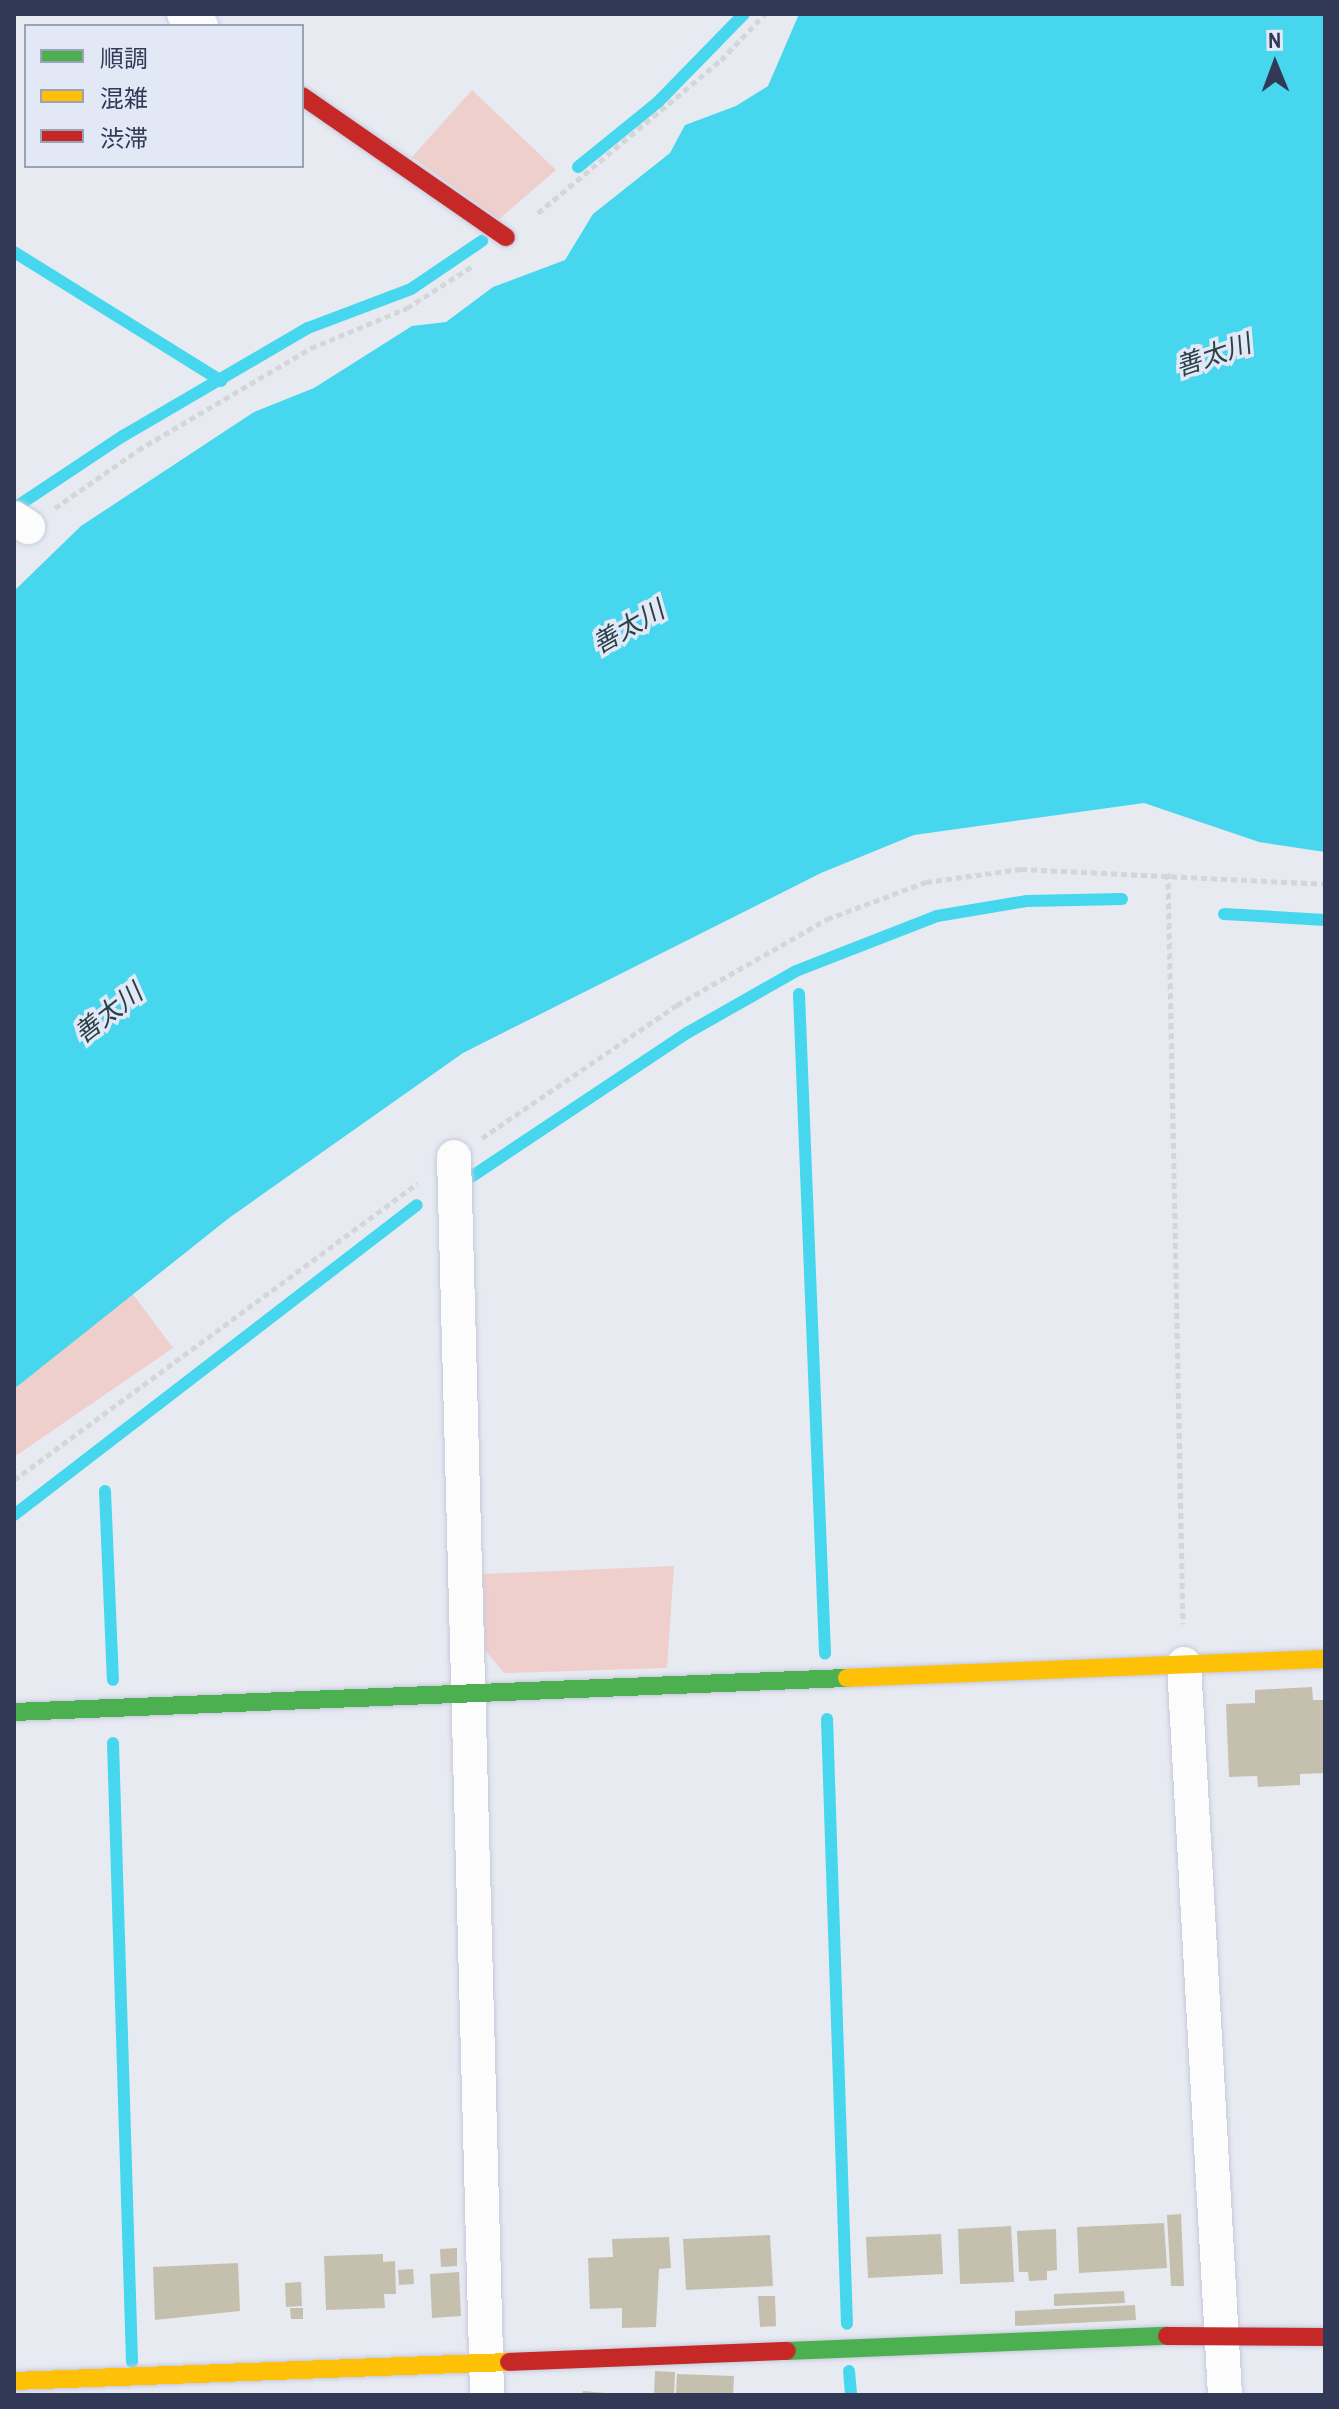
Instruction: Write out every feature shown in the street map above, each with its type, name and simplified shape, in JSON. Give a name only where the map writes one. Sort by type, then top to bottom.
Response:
[{"type":"street","points":[[304,97],[506,237]]},
{"type":"street","points":[[454,1157],[487,2379]]},
{"type":"street","points":[[14,1712],[468,1697],[1325,1659]]},
{"type":"street","points":[[1184,1664],[1225,2395]]},
{"type":"street","points":[[14,2381],[487,2379],[1223,2334],[1325,2337]]},
{"type":"path","points":[[21,523],[311,348],[407,308],[456,281],[506,237],[590,174],[721,60],[765,14]]},
{"type":"path","points":[[14,1480],[454,1157],[677,1005],[827,919],[926,882],[1021,869],[1168,873],[1325,884]]},
{"type":"path","points":[[1168,873],[1184,1664]]},
{"type":"shaded area","points":[[472,90],[556,170],[499,219],[412,157]]},
{"type":"shaded area","points":[[132,1293],[173,1348],[14,1457],[14,1389]]},
{"type":"shaded area","points":[[674,1566],[667,1668],[504,1673],[485,1650],[483,1574]]},
{"type":"water","name":"善太川","points":[[799,14],[1325,14],[1325,852],[1259,842],[1144,803],[914,835],[821,873],[463,1053],[229,1218],[14,1389],[14,591],[81,526],[254,412],[314,388],[412,326],[446,322],[493,287],[565,260],[593,214],[670,153],[685,125],[736,106],[768,86]]},
{"type":"building","points":[[1312,1687],[1313,1700],[1325,1700],[1325,1773],[1300,1774],[1300,1785],[1258,1787],[1257,1776],[1229,1777],[1226,1704],[1255,1703],[1255,1690]]},
{"type":"building","points":[[1181,2214],[1184,2286],[1171,2286],[1167,2215]]},
{"type":"building","points":[[1164,2223],[1167,2268],[1079,2273],[1077,2227]]},
{"type":"building","points":[[1011,2226],[1014,2282],[960,2284],[958,2229]]},
{"type":"building","points":[[1056,2229],[1057,2270],[1047,2271],[1047,2280],[1029,2281],[1028,2272],[1019,2272],[1017,2231]]},
{"type":"building","points":[[941,2234],[943,2274],[868,2278],[866,2237]]},
{"type":"building","points":[[770,2235],[773,2286],[686,2290],[683,2239]]},
{"type":"building","points":[[669,2237],[671,2268],[659,2269],[656,2327],[622,2328],[622,2308],[590,2309],[588,2258],[613,2257],[612,2239]]},
{"type":"building","points":[[457,2248],[457,2266],[441,2267],[440,2249]]},
{"type":"building","points":[[383,2254],[383,2262],[395,2261],[396,2294],[384,2294],[385,2308],[326,2310],[324,2256]]},
{"type":"building","points":[[238,2263],[240,2311],[155,2320],[153,2267]]},
{"type":"building","points":[[413,2269],[414,2284],[399,2285],[398,2270]]},
{"type":"building","points":[[459,2272],[461,2316],[432,2318],[430,2274]]},
{"type":"building","points":[[301,2282],[302,2306],[286,2307],[285,2283]]},
{"type":"building","points":[[1124,2291],[1125,2303],[1054,2306],[1054,2294]]},
{"type":"building","points":[[758,2296],[775,2296],[776,2326],[760,2327]]},
{"type":"building","points":[[1135,2305],[1136,2320],[1015,2326],[1015,2311]]},
{"type":"building","points":[[290,2308],[303,2308],[303,2319],[291,2319]]},
{"type":"building","points":[[655,2371],[675,2372],[674,2395],[654,2395]]},
{"type":"building","points":[[677,2374],[734,2376],[733,2395],[676,2395]]},
{"type":"building","points":[[583,2391],[605,2393],[605,2395],[582,2395]]},
{"type":"waterway","points":[[578,167],[658,102],[744,14]]},
{"type":"waterway","points":[[19,505],[123,436],[308,328],[411,289],[482,241]]},
{"type":"waterway","points":[[14,252],[221,381]]},
{"type":"waterway","points":[[471,1177],[687,1033],[796,971],[937,916],[1027,901],[1122,899]]},
{"type":"waterway","points":[[1224,914],[1325,920]]},
{"type":"waterway","points":[[799,994],[825,1653]]},
{"type":"waterway","points":[[14,1515],[417,1205]]},
{"type":"waterway","points":[[105,1491],[113,1680]]},
{"type":"waterway","points":[[827,1719],[847,2324]]},
{"type":"waterway","points":[[113,1743],[132,2362]]},
{"type":"waterway","points":[[849,2371],[851,2395]]},
{"type":"traffic: fast","points":[[14,1712],[847,1678]]},
{"type":"traffic: fast","points":[[787,2351],[1167,2336]]},
{"type":"traffic: slow","points":[[847,1678],[1325,1659]]},
{"type":"traffic: slow","points":[[14,2381],[509,2362]]},
{"type":"traffic: jam","points":[[304,97],[506,237]]},
{"type":"traffic: jam","points":[[1167,2336],[1325,2337]]},
{"type":"traffic: jam","points":[[509,2362],[787,2351]]}]
